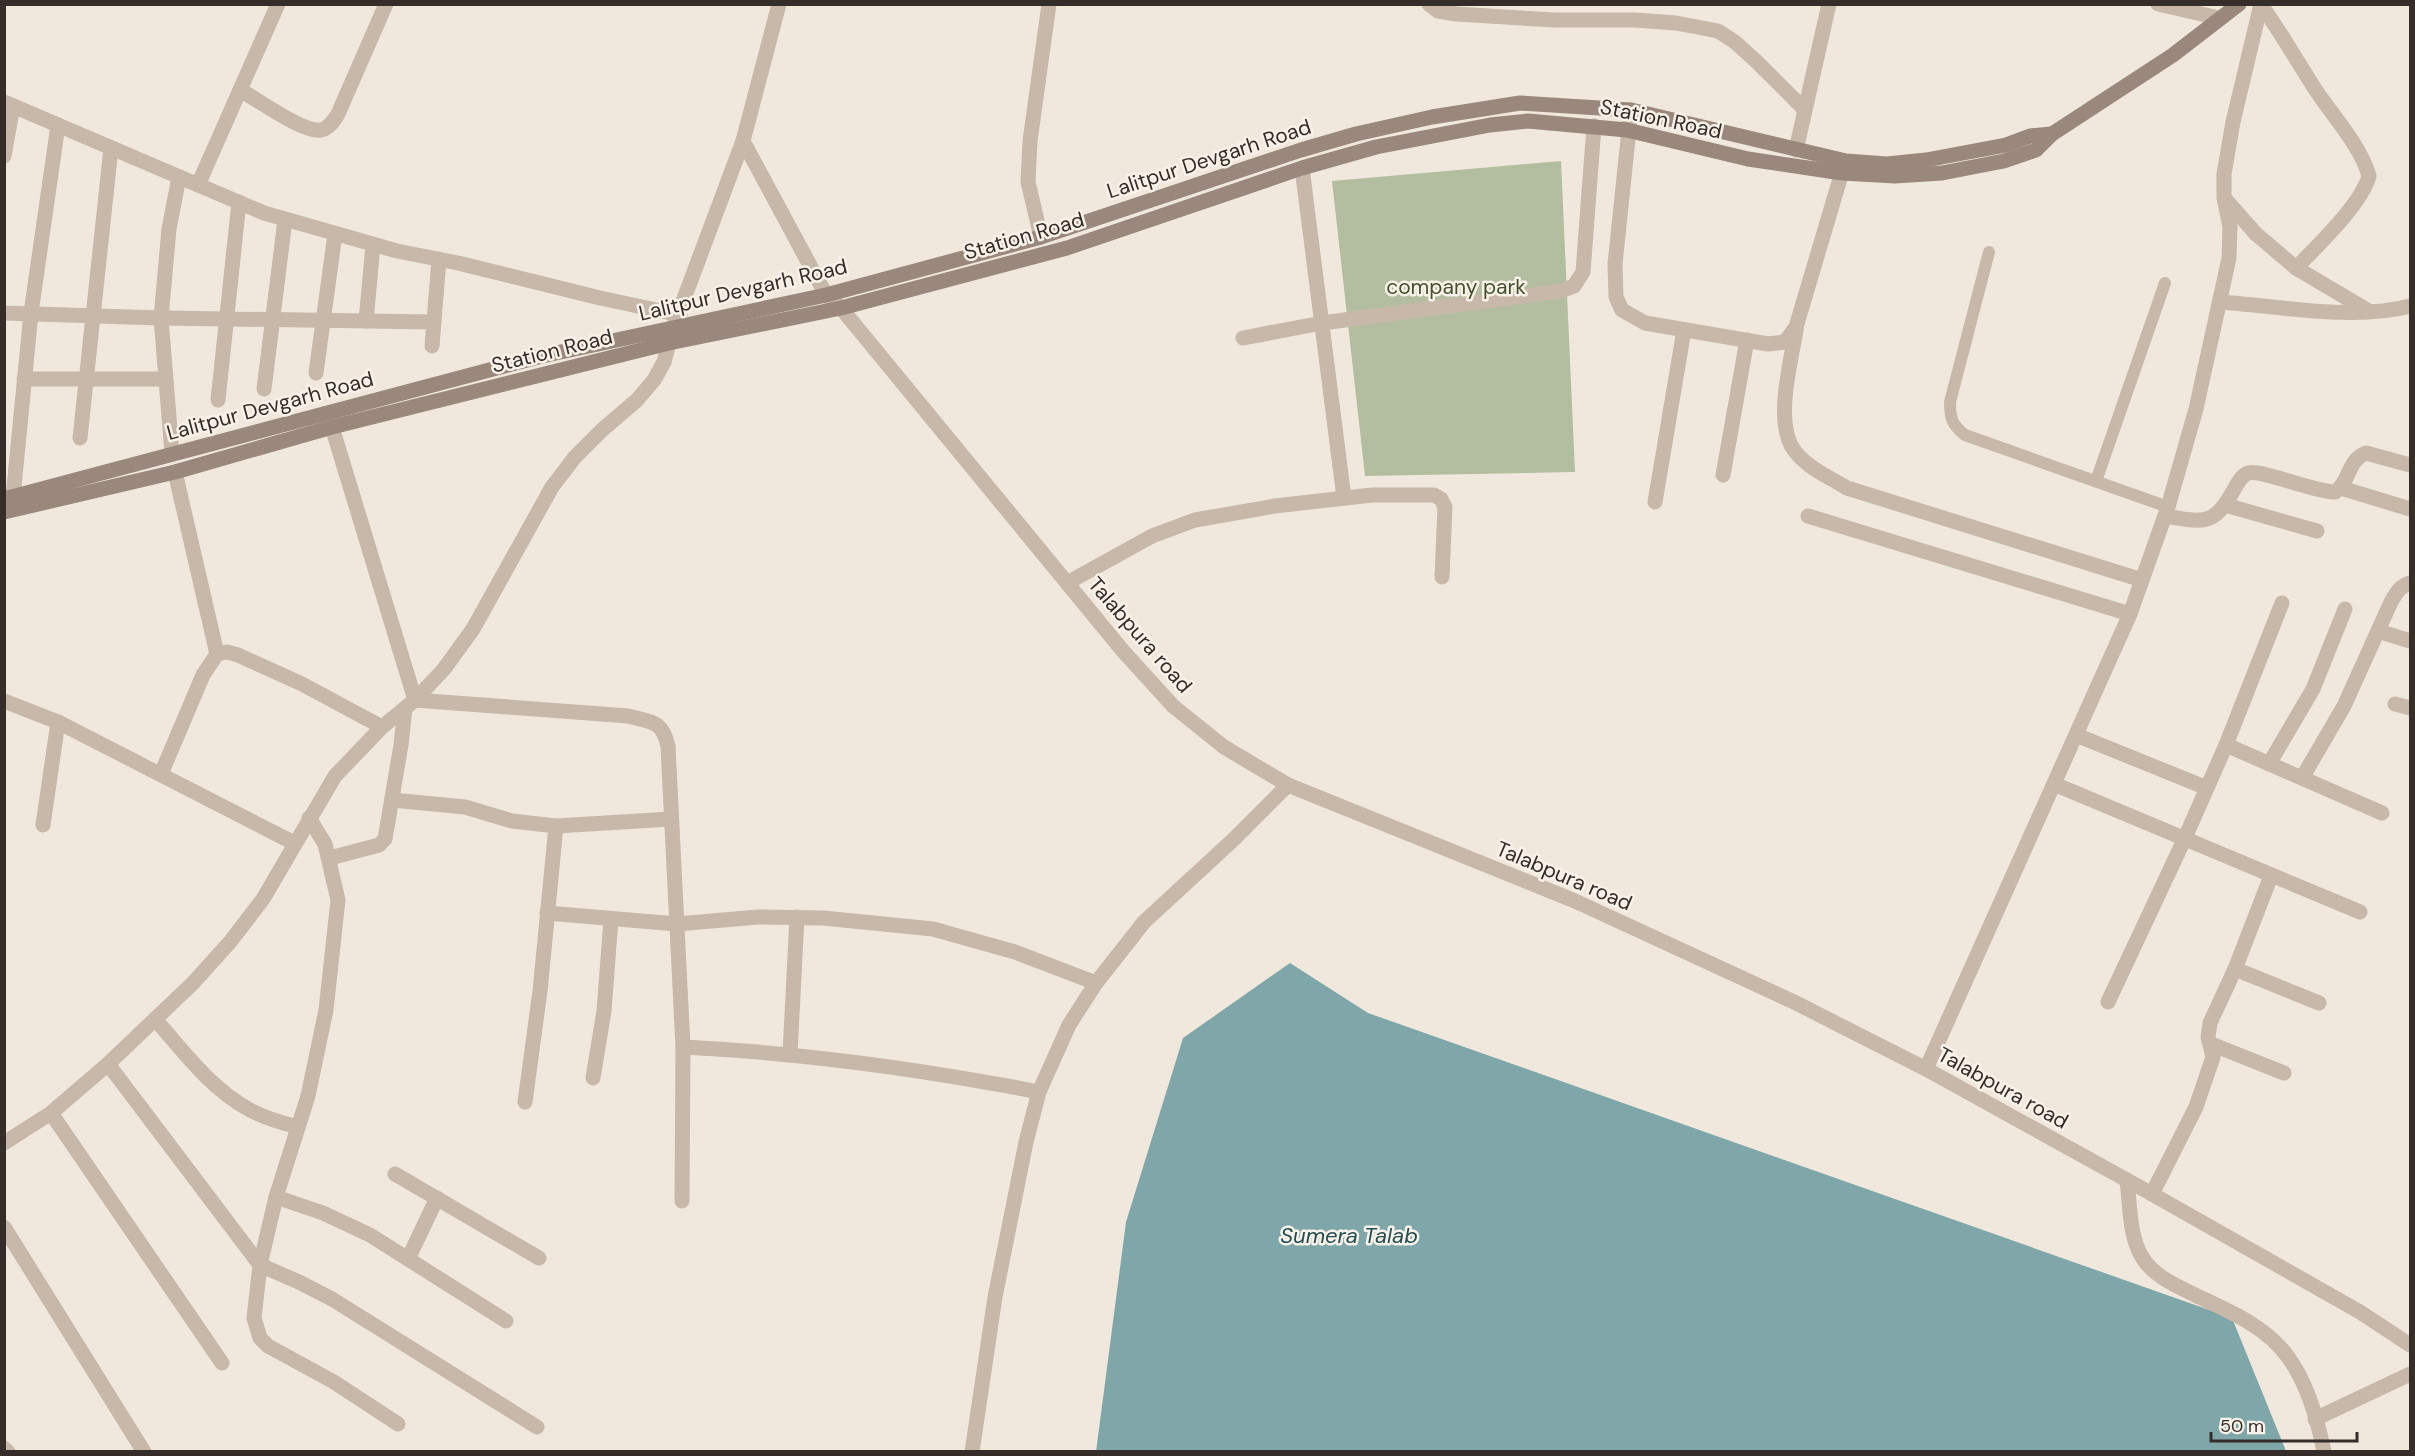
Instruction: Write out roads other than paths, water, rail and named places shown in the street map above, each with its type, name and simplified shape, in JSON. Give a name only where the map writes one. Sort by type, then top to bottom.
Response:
[{"type":"main road","points":[[2219,18],[2239,4]]},
{"type":"main road","name":"Lalitpur Devgarh Road","points":[[9,498],[542,356],[826,295],[1041,237],[1301,150],[1356,134],[1432,117],[1520,103],[1631,110],[1796,150],[1844,167],[1926,160],[2006,145],[2030,136],[2052,134],[2173,55],[2219,18]]},
{"type":"main road","name":"Station Road","points":[[4,512],[175,472],[674,329],[841,308],[1067,248],[1302,168],[1376,147],[1490,125],[1528,121],[1594,126],[1627,130],[1748,159],[1844,167]]},
{"type":"street","points":[[198,185],[278,4]]},
{"type":"street","points":[[240,90],[307,128],[322,130],[328,127],[338,114],[386,4]]},
{"type":"street","points":[[4,1143],[51,1113],[108,1064],[193,982],[230,942],[263,899],[335,776],[382,727],[410,704],[444,669],[473,629],[552,487],[575,457],[602,430],[638,400],[654,380],[664,362],[743,141],[779,4]]},
{"type":"street","points":[[1041,237],[1028,182],[1030,141],[1049,4]]},
{"type":"street","points":[[1429,4],[1438,11],[1455,14],[1554,20],[1635,20],[1676,23],[1718,31],[1743,49],[1804,109]]},
{"type":"street","points":[[1796,150],[1829,4]]},
{"type":"street","points":[[2158,4],[2219,18]]},
{"type":"street","points":[[1926,1069],[2130,614],[2166,511],[2196,409],[2220,302],[2230,227],[2224,198],[2224,174],[2233,122],[2261,5]]},
{"type":"street","points":[[2261,5],[2289,44],[2314,88],[2362,159],[2369,176],[2362,193],[2326,237],[2296,268]]},
{"type":"street","points":[[4,156],[9,104],[285,220],[373,245],[600,298],[674,329]]},
{"type":"street","points":[[1631,110],[1627,130],[1615,264],[1616,297],[1622,310],[1645,323],[1768,344],[1785,342],[1796,327]]},
{"type":"street","points":[[9,498],[31,314],[58,125]]},
{"type":"street","points":[[1243,338],[1322,323],[1561,291],[1574,286],[1583,272],[1594,126]]},
{"type":"street","points":[[743,141],[826,295]]},
{"type":"street","points":[[80,438],[111,148]]},
{"type":"street","points":[[1844,167],[1796,327],[1784,407],[1786,430],[1793,449],[1813,468],[1847,488],[2142,580]]},
{"type":"street","points":[[1302,168],[1344,498]]},
{"type":"street","points":[[172,454],[161,318],[169,229],[179,177]]},
{"type":"street","points":[[2224,198],[2256,234],[2296,268],[2369,310]]},
{"type":"street","points":[[218,400],[239,202]]},
{"type":"street","points":[[264,389],[285,220]]},
{"type":"street","points":[[316,373],[335,234]]},
{"type":"street","points":[[366,321],[373,245]]},
{"type":"street","points":[[432,346],[439,259]]},
{"type":"street","name":"Talabpura road","points":[[826,295],[841,308],[1123,651],[1173,706],[1224,747],[1288,785],[1575,901],[1794,1002],[1926,1069],[2127,1180],[2360,1312],[2410,1346]]},
{"type":"street","points":[[2220,302],[2330,311],[2408,310]]},
{"type":"street","points":[[4,313],[434,322]]},
{"type":"street","points":[[1655,502],[1684,330]]},
{"type":"street","points":[[1723,475],[1747,340]]},
{"type":"street","points":[[24,379],[165,379]]},
{"type":"street","points":[[330,858],[379,845],[385,838],[410,704],[332,427]]},
{"type":"street","points":[[2341,488],[2354,461],[2366,453],[2410,465]]},
{"type":"street","points":[[175,472],[217,654]]},
{"type":"street","points":[[2166,511],[2204,521],[2214,517],[2225,505],[2242,476],[2256,472],[2329,492],[2341,488],[2410,509]]},
{"type":"street","points":[[1067,583],[1152,536],[1195,520],[1275,506],[1344,498],[1424,494],[1434,495],[1441,499],[1445,507],[1442,577]]},
{"type":"street","points":[[2225,505],[2317,531]]},
{"type":"street","points":[[1808,516],[2130,614]]},
{"type":"street","points":[[2302,778],[2344,706],[2397,591],[2410,583]]},
{"type":"street","points":[[2108,1002],[2226,745],[2282,603]]},
{"type":"street","points":[[2269,764],[2313,689],[2345,609]]},
{"type":"street","points":[[2379,632],[2410,641]]},
{"type":"street","points":[[161,774],[203,675],[217,654],[227,652],[238,655],[302,684],[382,727]]},
{"type":"street","points":[[4,701],[58,722],[294,843]]},
{"type":"street","points":[[410,704],[628,716],[657,723],[665,733],[668,746],[683,1047],[682,1201]]},
{"type":"street","points":[[2395,704],[2410,708]]},
{"type":"street","points":[[43,825],[58,722]]},
{"type":"street","points":[[2076,735],[2207,788]]},
{"type":"street","points":[[2226,745],[2382,813]]},
{"type":"street","points":[[2054,784],[2360,912]]},
{"type":"street","points":[[972,1452],[995,1297],[1026,1142],[1039,1092],[1069,1025],[1096,983],[1144,922],[1234,839],[1288,785]]},
{"type":"street","points":[[392,800],[465,807],[512,821],[556,826],[671,819]]},
{"type":"street","points":[[309,818],[325,844],[330,858],[338,900],[326,1010],[308,1096],[276,1197],[260,1265],[254,1318],[260,1338],[268,1346],[334,1382],[399,1424]]},
{"type":"street","points":[[525,1102],[540,991],[556,826]]},
{"type":"street","points":[[2152,1194],[2196,1107],[2212,1063],[2213,1051],[2208,1037],[2210,1023],[2235,969],[2271,876]]},
{"type":"street","points":[[547,913],[677,924],[758,917],[823,918],[933,929],[1015,952],[1096,983]]},
{"type":"street","points":[[790,1054],[797,917]]},
{"type":"street","points":[[593,1078],[604,1011],[611,918]]},
{"type":"street","points":[[2235,969],[2319,1004]]},
{"type":"street","points":[[155,1019],[198,1068],[223,1092],[248,1109],[271,1120],[298,1127]]},
{"type":"street","points":[[2211,1044],[2284,1073]]},
{"type":"street","points":[[683,1047],[790,1054],[950,1074],[1039,1092]]},
{"type":"street","points":[[108,1064],[260,1265],[332,1299],[537,1427]]},
{"type":"street","points":[[51,1113],[222,1363]]},
{"type":"street","points":[[395,1174],[539,1258]]},
{"type":"street","points":[[2127,1180],[2135,1242],[2142,1257],[2151,1269],[2165,1280],[2254,1326],[2272,1339],[2289,1357],[2315,1419],[2324,1452]]},
{"type":"street","points":[[276,1197],[347,1223],[506,1321]]},
{"type":"street","points":[[408,1259],[437,1198]]},
{"type":"street","points":[[4,1227],[144,1452]]},
{"type":"street","points":[[2315,1419],[2410,1374]]},
{"type":"street","points":[[4,1448],[8,1452]]},
{"type":"lane","points":[[1989,252],[1950,402],[1950,415],[1954,426],[1965,435],[2096,481],[2166,511]]},
{"type":"lane","points":[[2096,481],[2165,283]]},
{"type":"water","name":"Sumera Talab","points":[[1290,963],[1368,1013],[2232,1318],[2286,1451],[1096,1452],[1126,1222],[1183,1038]]},
{"type":"park label","name":"company park","points":[[1456,287]]}]
